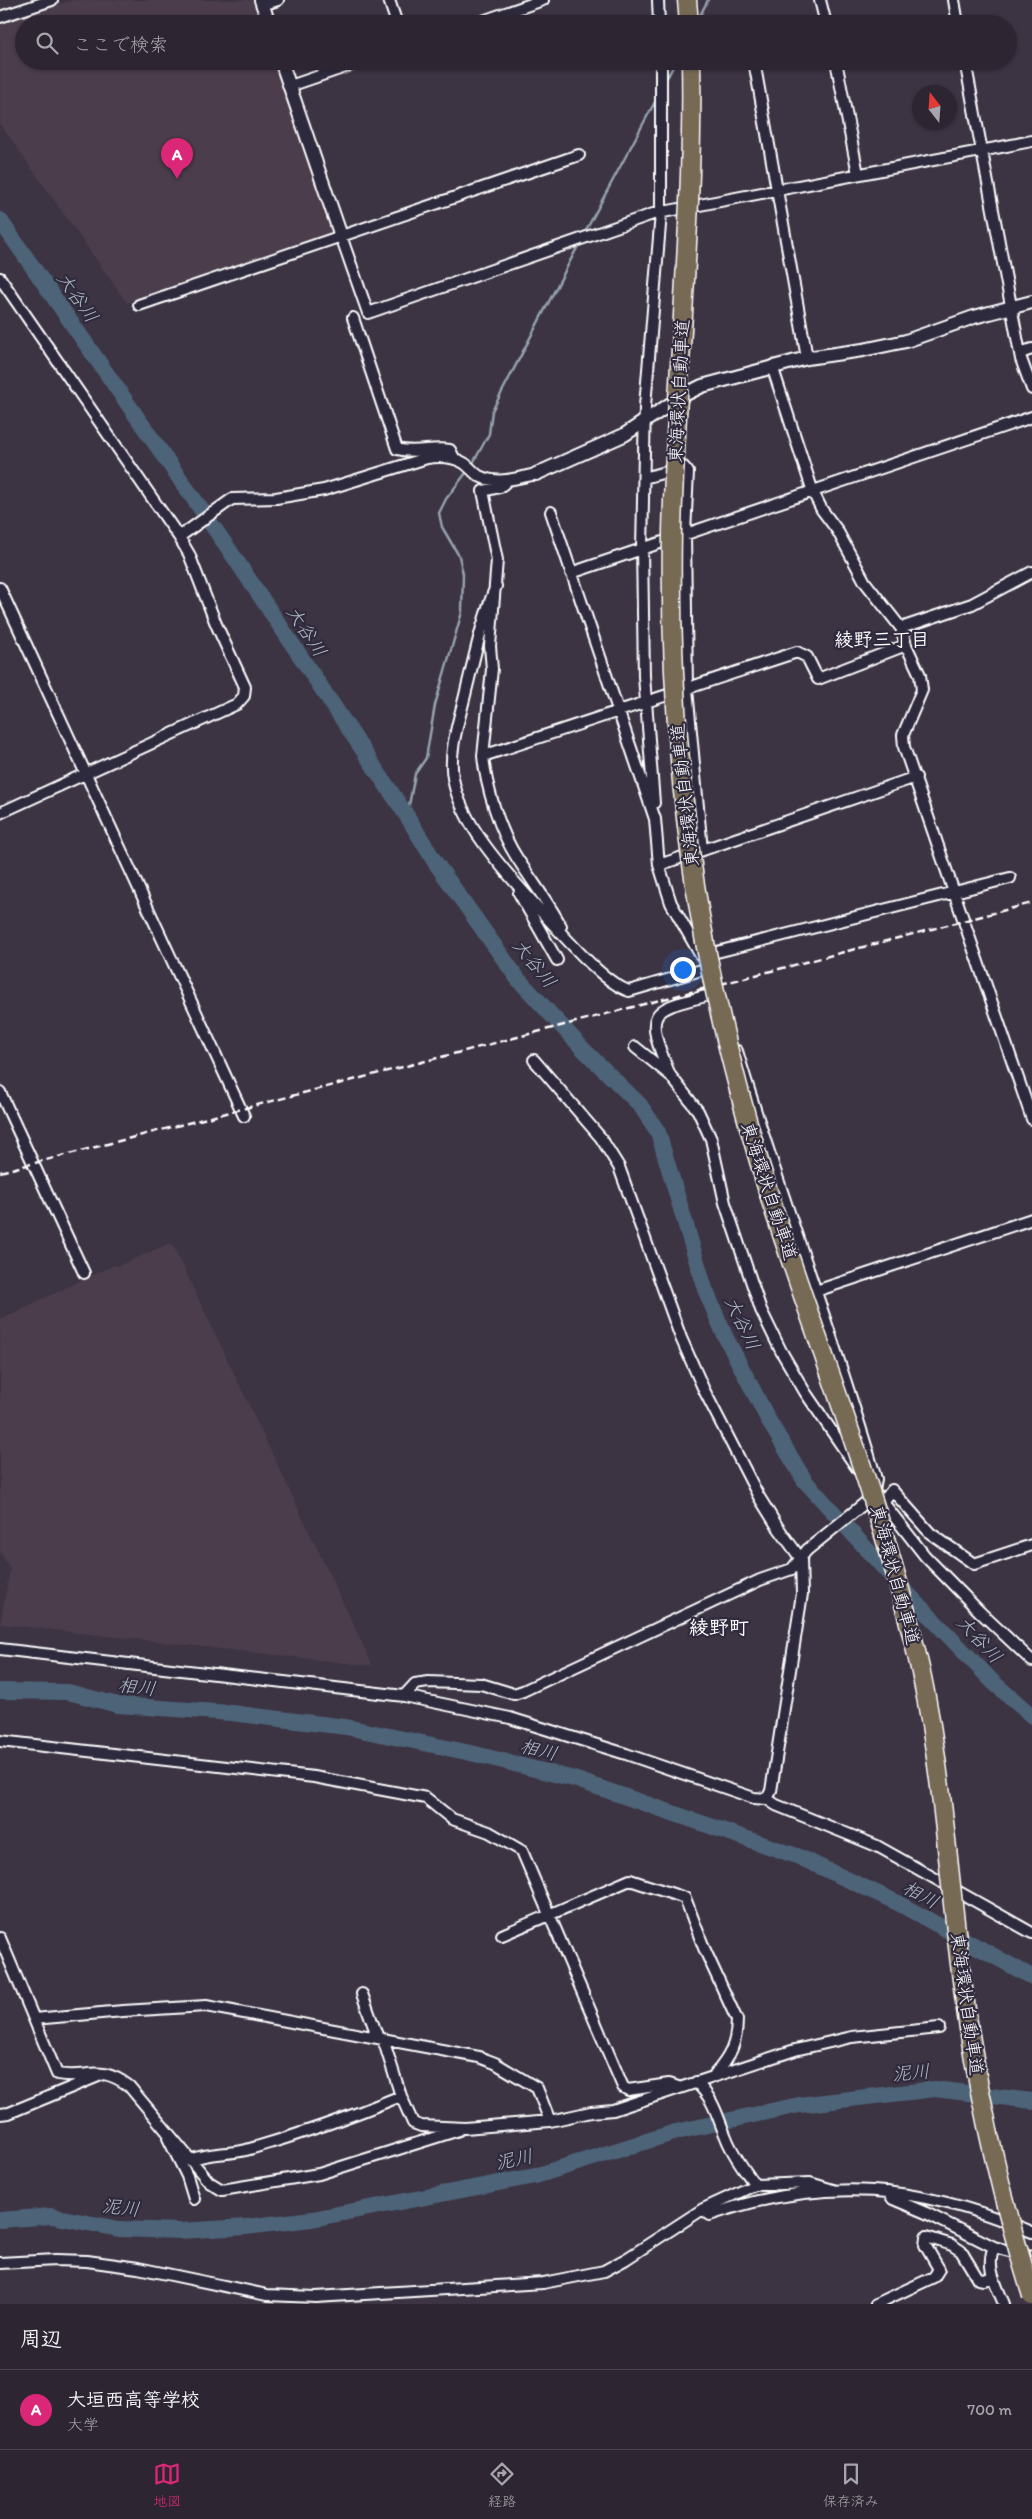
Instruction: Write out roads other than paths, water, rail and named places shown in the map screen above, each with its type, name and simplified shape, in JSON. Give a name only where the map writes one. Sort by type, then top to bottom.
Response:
[{"type":"highway","points":[[687,0],[688,15]]},
{"type":"highway","name":"東海環状自動車道","points":[[691,70],[690,180],[672,530],[672,605],[678,741],[695,884],[726,1042],[746,1120],[799,1283],[864,1466],[910,1621],[936,1757],[963,1986],[980,2096],[997,2175],[1032,2296]]},
{"type":"street","points":[[0,17],[52,0]]},
{"type":"street","points":[[266,15],[261,3],[278,0]]},
{"type":"street","points":[[389,0],[394,15]]},
{"type":"street","points":[[496,15],[528,2],[543,0]]},
{"type":"street","points":[[658,0],[659,15]]},
{"type":"street","points":[[820,0],[824,15]]},
{"type":"street","points":[[954,0],[956,15]]},
{"type":"street","points":[[284,70],[368,312],[661,213],[982,149],[1032,141]]},
{"type":"street","points":[[290,86],[337,70]]},
{"type":"street","points":[[661,70],[661,213],[645,422],[642,548],[645,703],[659,866],[671,903],[701,956],[714,994],[726,1013],[765,1146],[816,1292],[864,1440],[876,1479],[878,1495]]},
{"type":"street","points":[[756,70],[807,358]]},
{"type":"street","points":[[838,70],[858,174]]},
{"type":"street","points":[[967,70],[1020,353],[1032,389]]},
{"type":"street","points":[[139,305],[579,155]]},
{"type":"street","points":[[0,278],[183,535],[216,624],[245,686],[244,696],[237,704],[0,813]]},
{"type":"street","points":[[183,535],[232,499],[276,498],[324,490],[427,458],[440,456],[454,458],[480,476],[508,480],[536,474],[585,454],[645,422],[684,395],[702,386],[807,358],[863,350],[906,341],[1032,302]]},
{"type":"street","points":[[353,318],[397,449],[411,452],[435,447],[450,450],[454,458]]},
{"type":"street","points":[[1020,353],[1032,349]]},
{"type":"street","points":[[772,366],[813,492],[822,510],[838,530],[865,582],[901,628],[906,645],[920,675],[922,690],[903,735],[904,746],[1032,1119]]},
{"type":"street","points":[[571,573],[1032,418]]},
{"type":"street","points":[[644,478],[684,467],[688,472],[686,533],[687,689],[702,850]]},
{"type":"street","points":[[508,480],[500,487],[483,491],[497,560],[490,646],[492,669],[483,756],[484,768],[503,831],[517,857],[545,897],[568,940]]},
{"type":"street","points":[[551,512],[655,819]]},
{"type":"street","points":[[901,628],[972,604],[1032,572]]},
{"type":"street","points":[[496,586],[482,622],[454,747],[453,776],[461,806],[493,856],[511,878],[568,940],[617,987],[629,991],[705,969]]},
{"type":"street","points":[[0,588],[244,1116]]},
{"type":"street","points":[[483,756],[797,652],[807,657],[818,679],[906,645]]},
{"type":"street","points":[[659,866],[916,777]]},
{"type":"street","points":[[511,878],[557,960]]},
{"type":"street","points":[[701,956],[1010,878]]},
{"type":"street","points":[[670,1075],[655,1037],[654,1022],[658,1012],[671,1005],[714,994]]},
{"type":"street","points":[[635,1047],[670,1075],[698,1111],[712,1139],[724,1203],[761,1310],[781,1351],[846,1453],[925,1556],[1032,1661]]},
{"type":"street","points":[[534,1060],[601,1138],[619,1167],[681,1338],[704,1390],[776,1526],[804,1555],[802,1594],[772,1791],[767,1799]]},
{"type":"street","points":[[0,1092],[84,1273]]},
{"type":"street","points":[[797,1298],[1032,1219]]},
{"type":"street","points":[[404,1696],[415,1684],[428,1682],[481,1684],[514,1694],[523,1691],[760,1580],[792,1569],[804,1555],[867,1500],[892,1490],[930,1533],[974,1564],[1032,1545]]},
{"type":"street","points":[[0,1649],[404,1696],[510,1718],[626,1754],[754,1798],[767,1799],[776,1805],[877,1846],[1032,1933]]},
{"type":"street","points":[[0,1741],[314,1777],[426,1798],[452,1818],[489,1832],[499,1840],[522,1851],[623,2087],[628,2090],[669,2084],[678,2087]]},
{"type":"street","points":[[502,1936],[630,1880],[685,1898],[704,1948],[737,2020],[737,2032],[729,2059],[714,2075]]},
{"type":"street","points":[[0,1938],[58,2074],[102,2072],[117,2077],[129,2086],[209,2182],[222,2190],[239,2189],[319,2174],[465,2128]]},
{"type":"street","points":[[362,1994],[413,2123],[421,2126],[465,2128],[550,2121],[591,2112],[613,2110],[714,2075],[795,2050],[852,2037],[939,2028]]},
{"type":"street","points":[[34,2019],[123,2010],[206,2006],[479,2057],[495,2063],[537,2088],[550,2121]]},
{"type":"street","points":[[0,2114],[8,2113],[72,2086],[100,2077],[102,2072]]},
{"type":"street","points":[[696,2082],[708,2094],[716,2108],[726,2139],[755,2185]]},
{"type":"street","points":[[190,2160],[213,2152],[227,2154],[306,2133],[401,2096]]},
{"type":"street","points":[[166,2129],[170,2145],[187,2176],[194,2199]]},
{"type":"street","points":[[0,2263],[56,2260],[87,2261],[138,2268],[267,2295],[316,2298],[543,2283],[604,2271],[626,2260],[703,2209],[755,2185],[810,2183],[832,2190]]},
{"type":"street","points":[[703,2209],[710,2215],[744,2203],[785,2195],[832,2190],[888,2192],[961,2205],[1032,2232]]},
{"type":"street","points":[[888,2192],[893,2199],[935,2217],[994,2247],[1032,2257]]},
{"type":"street","points":[[876,2304],[934,2277],[939,2269],[925,2245],[926,2237],[952,2245],[961,2251],[978,2279],[984,2280],[993,2277]]},
{"type":"street","points":[[994,2247],[990,2254],[993,2277],[1004,2304]]},
{"type":"waterway","points":[[700,15],[708,0]]},
{"type":"waterway","points":[[665,82],[671,70]]},
{"type":"waterway","points":[[584,234],[657,98]]},
{"type":"waterway","name":"大谷川","points":[[0,220],[230,551],[407,816],[435,862],[518,979],[584,1050],[640,1105],[658,1132],[705,1289],[725,1336],[770,1423],[805,1481],[891,1576],[993,1682],[1032,1716]]},
{"type":"waterway","points":[[472,465],[489,434],[492,411],[579,244]]},
{"type":"waterway","points":[[407,816],[415,774],[426,758],[435,705],[462,612],[463,574],[459,556],[442,527],[439,513],[446,499],[469,469]]},
{"type":"waterway","name":"相川","points":[[0,1691],[68,1692],[118,1705],[231,1713],[346,1727],[471,1753],[574,1779],[797,1856],[898,1903],[1032,1977]]},
{"type":"waterway","name":"泥川","points":[[0,2220],[52,2216],[119,2229],[180,2231],[246,2227],[312,2219],[535,2176],[676,2132],[799,2105],[935,2089],[1032,2101]]},
{"type":"railway","points":[[0,1172],[1032,903]]},
{"type":"place","name":"大垣西高等学校","points":[[177,179]]},
{"type":"district","name":"綾野三丁目","points":[[882,639]]},
{"type":"district","name":"綾野町","points":[[719,1627]]}]
